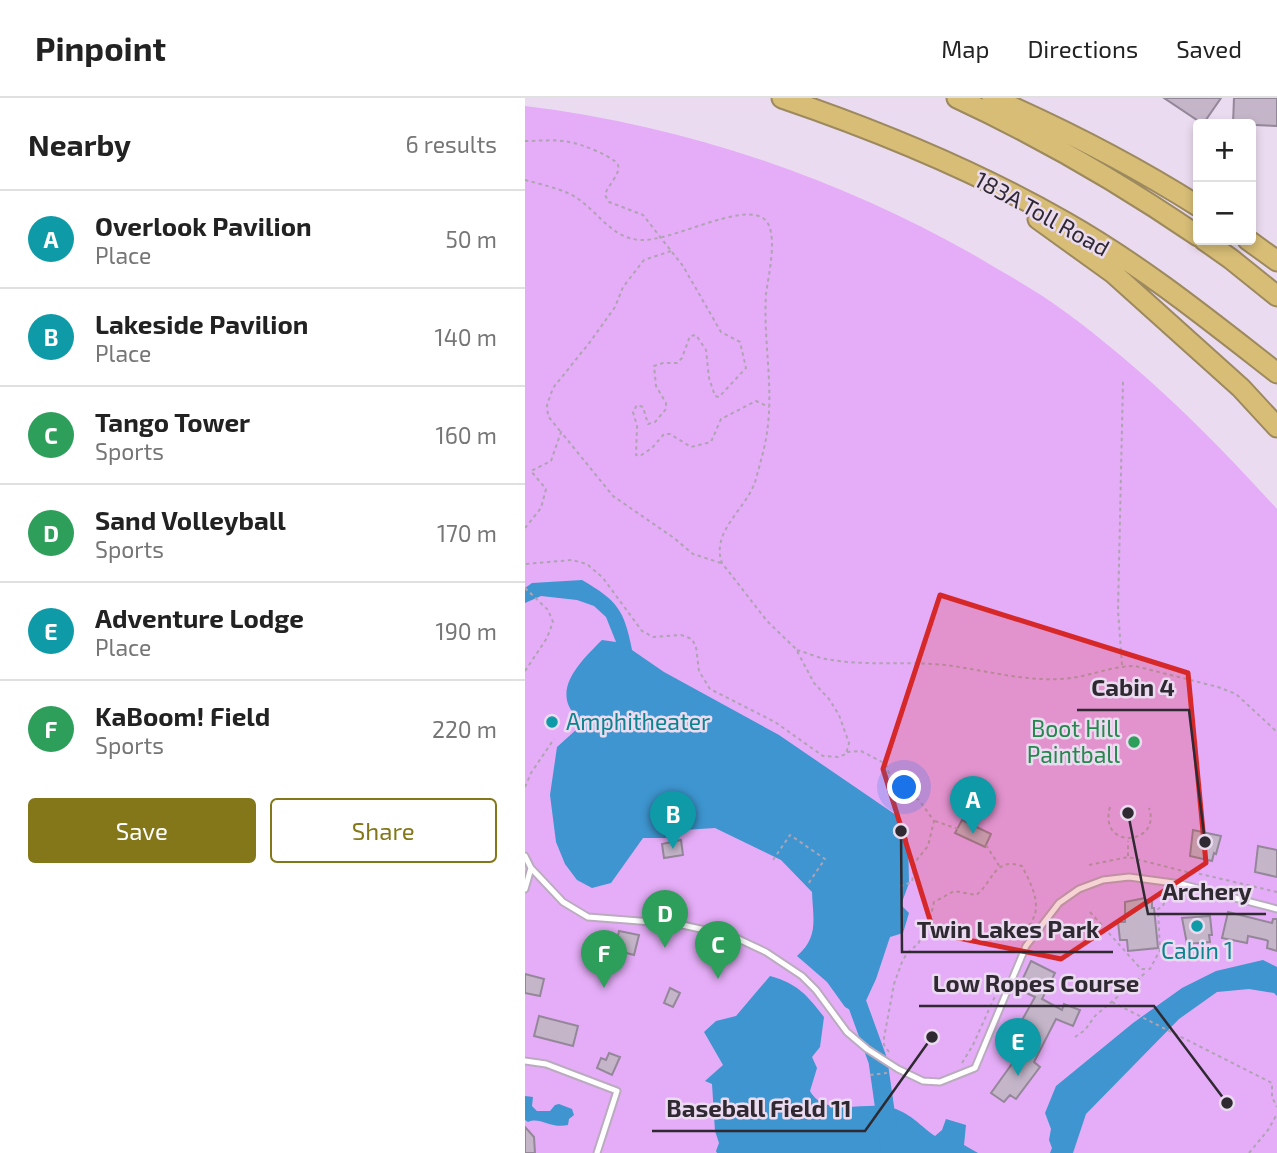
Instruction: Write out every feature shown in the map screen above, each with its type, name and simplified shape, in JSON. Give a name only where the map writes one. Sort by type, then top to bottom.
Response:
[{"type":"highway","name":"183A Toll Road","points":[[782,98],[894,140],[1065,222],[1133,265],[1277,373]]},
{"type":"highway","points":[[957,98],[1143,198],[1193,233]]},
{"type":"highway","points":[[992,98],[1086,142],[1154,178],[1193,203]]},
{"type":"highway","points":[[992,185],[1113,273],[1241,388],[1277,426]]},
{"type":"highway","points":[[1211,245],[1277,296]]},
{"type":"highway","points":[[1255,245],[1277,261]]},
{"type":"lane","points":[[525,856],[531,868],[563,902],[589,917],[678,924],[732,936],[766,951],[802,976],[847,1032],[867,1049],[922,1081],[940,1082],[975,1068],[1026,946],[1059,903],[1079,889],[1103,880],[1129,877],[1181,884],[1277,909]]},
{"type":"lane","points":[[525,889],[531,868]]},
{"type":"lane","points":[[525,1061],[546,1064],[617,1091],[597,1153]]},
{"type":"path","points":[[525,141],[572,142],[613,159],[618,165],[618,172],[607,188],[605,195],[609,202],[643,215],[683,265],[721,332],[740,342],[746,368],[719,397],[715,396],[709,378],[706,350],[696,335],[690,336],[682,358],[677,363],[654,366],[656,386],[666,403],[666,409],[655,422],[648,424],[643,407],[637,405],[633,412],[636,455],[640,456],[652,448],[664,434],[670,434],[691,447],[711,442],[721,419],[756,401],[769,407]]},
{"type":"path","points":[[525,180],[572,195],[621,236],[642,240],[730,217],[755,215],[766,220],[770,226],[773,237],[766,295],[765,336],[769,407],[767,433],[755,483],[720,540],[719,554],[722,563],[767,621],[796,649],[814,683],[829,699],[839,715],[849,743],[846,752]]},
{"type":"path","points":[[672,250],[644,260],[623,287],[615,307],[553,387],[547,405],[548,416],[613,496],[674,538],[693,555],[722,563]]},
{"type":"path","points":[[1122,666],[1118,610],[1123,382]]},
{"type":"path","points":[[525,528],[541,508],[546,489],[531,471],[551,461],[561,432]]},
{"type":"path","points":[[525,564],[572,560],[587,564],[603,578],[642,631],[653,637],[681,635],[692,639],[696,647],[699,671],[710,689],[775,722],[823,755],[838,757],[846,752],[861,751],[886,764],[893,785],[919,800],[926,813],[935,821],[958,829]]},
{"type":"path","points":[[525,588],[552,616],[552,627],[525,671]]},
{"type":"path","points":[[796,649],[830,660],[936,665],[1031,679],[1064,679],[1122,666],[1135,666],[1236,694],[1277,732]]},
{"type":"path","points":[[525,787],[531,773],[554,739]]},
{"type":"path","points":[[1110,807],[1109,825],[1115,833],[1128,839],[1139,836],[1146,830],[1151,816],[1149,808]]},
{"type":"path","points":[[900,886],[912,882],[915,862],[928,846],[935,821]]},
{"type":"path","points":[[773,860],[790,835],[799,841],[825,859],[808,884]]},
{"type":"path","points":[[1128,839],[1128,857]]},
{"type":"path","points":[[986,845],[1001,867]]},
{"type":"path","points":[[1089,864],[1128,857],[1277,892]]},
{"type":"path","points":[[888,1052],[884,1038],[894,984],[907,953],[918,944],[929,923],[935,902],[954,891],[976,895],[983,890],[991,873],[1009,864],[1022,866],[1033,888],[1035,915],[1020,942]]},
{"type":"path","points":[[1075,1037],[1086,1030],[1095,1016],[1153,966],[1160,950],[1159,909],[1164,906],[1168,890]]},
{"type":"path","points":[[1090,912],[1140,969],[1146,970]]},
{"type":"path","points":[[959,1066],[973,1045],[1003,976]]},
{"type":"path","points":[[1111,1002],[1272,1083],[1272,1097],[1277,1107]]},
{"type":"path","points":[[870,1075],[885,1073]]},
{"type":"path","points":[[1249,1153],[1277,1114]]},
{"type":"highlighted area","points":[[940,595],[1188,673],[1206,863],[1061,959],[934,933],[883,769]]},
{"type":"shaded area","points":[[525,106],[642,126],[757,158],[868,201],[922,227],[1031,289],[1093,333],[1149,380],[1202,430],[1277,509],[1277,1153],[525,1153]]},
{"type":"water","points":[[582,580],[604,594],[617,608],[626,625],[632,650],[664,672],[779,735],[896,815],[908,839],[909,883],[901,905],[909,913],[903,933],[890,937],[864,1005],[867,1020],[854,1017],[854,1012],[845,1007],[827,982],[797,956],[812,935],[812,892],[781,860],[715,828],[684,830],[666,838],[643,838],[611,883],[592,888],[577,880],[565,864],[556,842],[550,795],[557,747],[577,729],[578,718],[570,708],[567,687],[585,657],[602,640],[616,642],[606,617],[594,606],[577,600],[541,596],[525,603],[525,588],[532,583]]},
{"type":"water","points":[[1263,960],[1277,967],[1277,996],[1274,993],[1249,989],[1217,992],[1179,1019],[1086,1114],[1073,1153],[1050,1153],[1051,1129],[1045,1113],[1056,1086],[1133,1023],[1182,988],[1216,971]]},
{"type":"water","points":[[770,976],[801,991],[824,1017],[820,1047],[812,1057],[817,1068],[810,1091],[817,1099],[836,1107],[893,1108],[911,1117],[935,1136],[942,1130],[946,1119],[966,1125],[964,1145],[978,1153],[717,1153],[719,1143],[715,1131],[712,1084],[705,1081],[723,1065],[704,1032],[716,1021],[736,1016]]},
{"type":"water","points":[[525,1096],[533,1097],[532,1106],[537,1111],[550,1111],[559,1104],[572,1109],[574,1115],[569,1119],[568,1125],[562,1126],[537,1120],[528,1122],[525,1120]]},
{"type":"building","points":[[1164,98],[1221,98],[1206,119],[1196,119]]},
{"type":"building","points":[[1234,98],[1277,98],[1277,126],[1256,125],[1256,119],[1233,119]]},
{"type":"building","points":[[962,820],[991,834],[985,847],[955,833]]},
{"type":"building","points":[[1193,830],[1221,836],[1212,861],[1190,856]]},
{"type":"building","points":[[681,840],[683,855],[664,858],[662,844]]},
{"type":"building","points":[[1258,846],[1277,850],[1277,877],[1255,872]]},
{"type":"building","points":[[1145,898],[1152,900],[1158,948],[1128,951],[1127,940],[1120,940],[1118,922],[1125,922],[1125,902]]},
{"type":"building","points":[[1228,912],[1272,923],[1273,919],[1277,919],[1277,951],[1267,948],[1266,940],[1248,936],[1247,943],[1222,938]]},
{"type":"building","name":"Cabin 1","points":[[1210,916],[1210,942],[1187,944],[1182,918]]},
{"type":"building","points":[[619,931],[639,935],[634,955],[615,950]]},
{"type":"building","points":[[1031,961],[1055,973],[1042,999],[1062,1010],[1064,1004],[1080,1010],[1073,1026],[1056,1019],[1034,1062],[1040,1067],[1016,1099],[1010,1095],[1004,1102],[991,1093],[1024,1047],[1013,1041],[1035,997],[1018,989]]},
{"type":"building","points":[[525,974],[544,979],[540,996],[525,993]]},
{"type":"building","points":[[670,988],[680,993],[673,1007],[664,1003]]},
{"type":"building","points":[[539,1016],[578,1026],[573,1046],[534,1036]]},
{"type":"building","points":[[609,1053],[620,1057],[612,1075],[597,1068],[601,1058],[606,1060]]},
{"type":"building","points":[[525,1127],[534,1137],[535,1153],[525,1153]]},
{"type":"waterway","points":[[854,995],[878,1061],[891,1153]]},
{"type":"place","name":"Amphitheater","points":[[552,722]]},
{"type":"place","name":"Boot Hill Paintball","points":[[1134,742]]},
{"type":"place","name":"Archery","points":[[1128,813]]},
{"type":"place","name":"Twin Lakes Park","points":[[901,831]]},
{"type":"place","name":"Overlook Pavilion","points":[[973,834]]},
{"type":"place","name":"Cabin 4","points":[[1205,842]]},
{"type":"place","name":"Lakeside Pavilion","points":[[673,849]]},
{"type":"place","name":"Cabin 1","points":[[1197,926]]},
{"type":"place","name":"Sand Volleyball","points":[[665,948]]},
{"type":"place","name":"Tango Tower","points":[[718,979]]},
{"type":"place","name":"KaBoom! Field","points":[[604,988]]},
{"type":"place","name":"Baseball Field 11","points":[[932,1037]]},
{"type":"place","name":"Adventure Lodge","points":[[1018,1076]]},
{"type":"place","name":"Low Ropes Course","points":[[1227,1103]]}]
